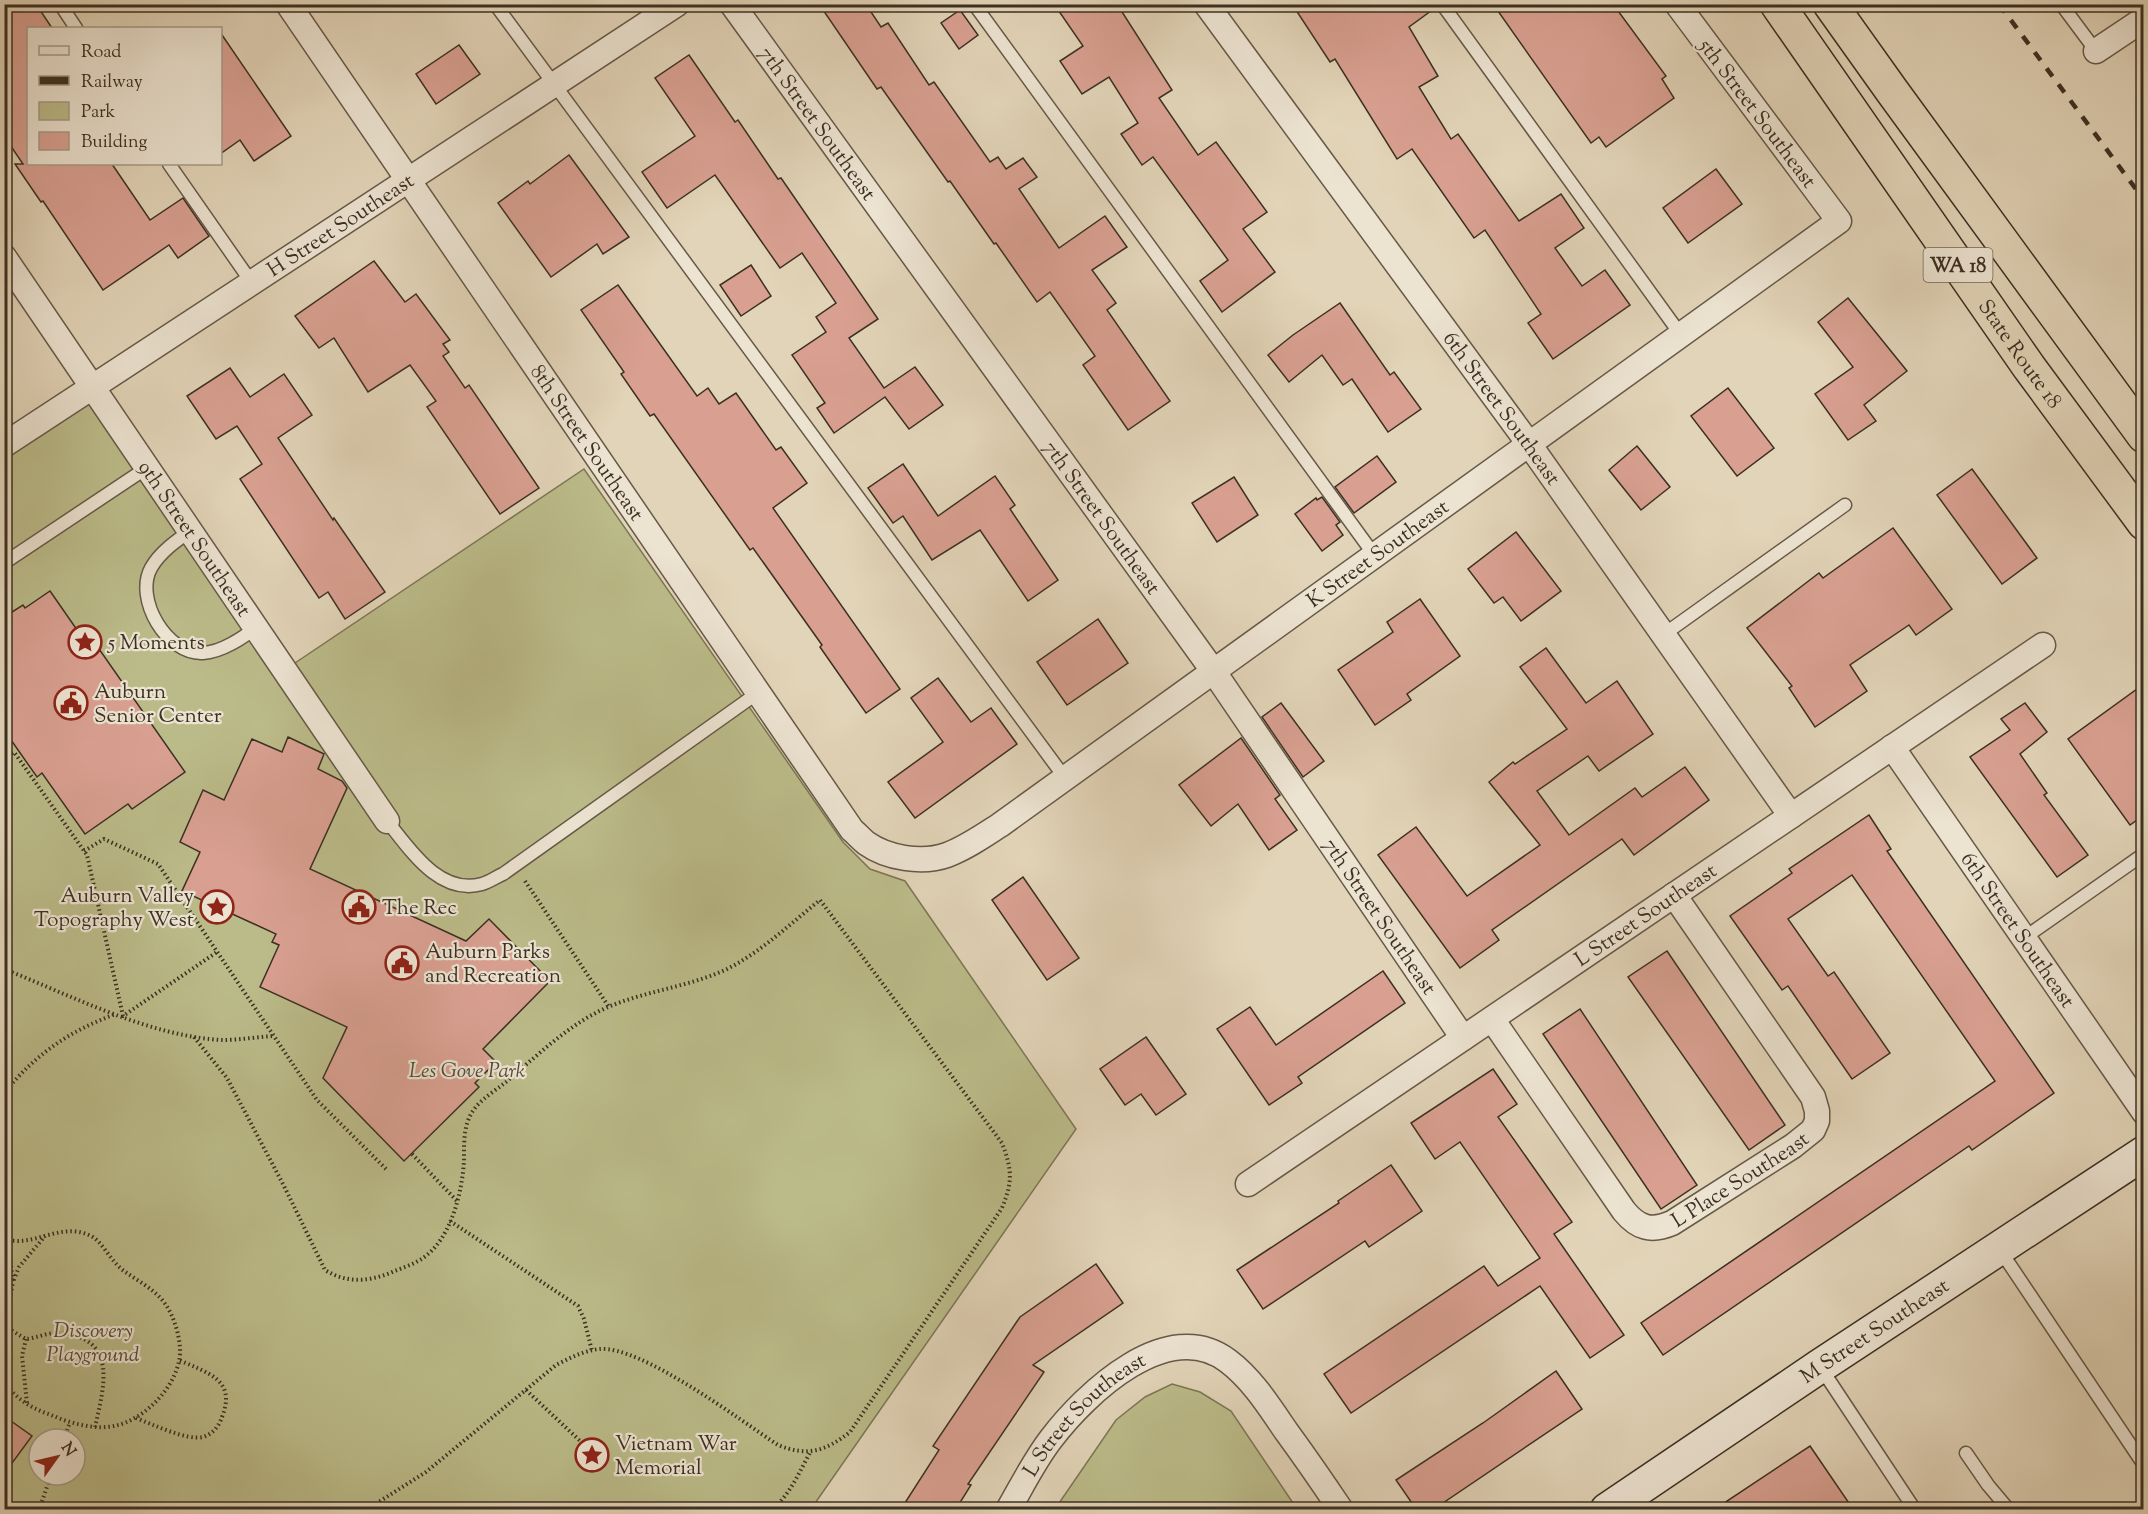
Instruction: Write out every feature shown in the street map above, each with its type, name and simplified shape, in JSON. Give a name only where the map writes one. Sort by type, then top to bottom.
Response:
[{"type":"highway","name":"State Route 18","points":[[1777,4],[2029,367],[2144,523]]},
{"type":"highway","name":"WA 18","points":[[1830,4],[2144,436]]},
{"type":"main road","name":"M Street Southeast","points":[[1607,1509],[2144,1153]]},
{"type":"street","name":"8th Street Southeast","points":[[288,4],[852,830],[866,843],[905,858]]},
{"type":"street","name":"H Street Southeast","points":[[4,445],[677,4]]},
{"type":"street","name":"7th Street Southeast","points":[[732,4],[1214,672],[1463,1038]]},
{"type":"street","name":"6th Street Southeast","points":[[1206,4],[1529,444],[1791,816]]},
{"type":"street","name":"5th Street Southeast","points":[[1677,4],[1839,221]]},
{"type":"street","points":[[2096,51],[2144,19]]},
{"type":"street","name":"K Street Southeast","points":[[905,858],[934,858],[946,855],[970,844],[1000,825],[1839,221]]},
{"type":"street","name":"9th Street Southeast","points":[[4,257],[192,530],[387,820]]},
{"type":"street","name":"L Street Southeast","points":[[1248,1184],[2043,645]]},
{"type":"street","name":"6th Street Southeast","points":[[1892,747],[2144,1112]]},
{"type":"street","name":"L Place Southeast","points":[[1492,1019],[1624,1211],[1641,1226],[1656,1228],[1672,1223],[1793,1146],[1813,1130],[1817,1121],[1813,1097],[1674,895]]},
{"type":"street","name":"L Street Southeast","points":[[1008,1509],[1041,1453],[1075,1411],[1124,1370],[1151,1354],[1182,1346],[1202,1347],[1210,1350],[1228,1361],[1246,1377],[1341,1509]]},
{"type":"lane","points":[[60,4],[75,27]]},
{"type":"lane","points":[[495,4],[553,86],[1065,778]]},
{"type":"lane","points":[[974,4],[1375,556]]},
{"type":"lane","points":[[1442,4],[1681,335]]},
{"type":"lane","points":[[2061,4],[2096,51]]},
{"type":"lane","points":[[170,165],[252,283]]},
{"type":"lane","points":[[4,563],[148,467]]},
{"type":"lane","points":[[1664,635],[1845,505]]},
{"type":"lane","points":[[192,530],[158,559],[151,568],[146,583],[147,599],[152,614],[162,630],[187,651],[203,653],[230,644],[257,627]]},
{"type":"lane","points":[[387,820],[429,871],[462,885],[481,884],[503,874],[759,692]]},
{"type":"lane","points":[[2024,938],[2144,854]]},
{"type":"lane","points":[[2000,1249],[2144,1465]]},
{"type":"lane","points":[[1820,1366],[1915,1509]]},
{"type":"lane","points":[[1966,1453],[1988,1485],[2010,1509]]},
{"type":"path","points":[[4,758],[14,752],[87,855],[123,1016]]},
{"type":"path","points":[[84,851],[104,839],[158,864],[317,1100],[386,1169]]},
{"type":"path","points":[[514,866],[609,1007]]},
{"type":"path","points":[[194,1037],[227,1078],[284,1185],[325,1270],[337,1278],[350,1281],[376,1278],[424,1257],[437,1246],[457,1201],[463,1169],[465,1130],[474,1109],[575,1024],[609,1007],[698,981],[726,969],[750,955],[820,900],[1002,1143],[1011,1166],[1011,1188],[1002,1208],[850,1432],[834,1445],[812,1451],[794,1452],[778,1445],[666,1371],[621,1353],[601,1349],[579,1354],[556,1365],[426,1472],[366,1509]]},
{"type":"path","points":[[123,1016],[217,952]]},
{"type":"path","points":[[4,969],[162,1030],[194,1037],[224,1040],[274,1036]]},
{"type":"path","points":[[4,1093],[41,1054],[79,1029],[116,1014]]},
{"type":"path","points":[[411,1154],[457,1201]]},
{"type":"path","points":[[450,1221],[578,1306],[584,1318],[592,1351]]},
{"type":"path","points":[[4,1239],[30,1240],[64,1230],[90,1235],[97,1240],[114,1264],[158,1295],[171,1315],[180,1348],[179,1360],[169,1384],[160,1397],[136,1418],[116,1426],[95,1427],[70,1422],[36,1410],[14,1394],[4,1381]]},
{"type":"path","points":[[4,1311],[10,1299],[19,1267],[46,1236]]},
{"type":"path","points":[[4,1245],[10,1258],[13,1282]]},
{"type":"path","points":[[4,1326],[26,1339],[62,1333],[80,1337],[98,1349],[102,1357],[103,1380],[102,1397],[95,1427]]},
{"type":"path","points":[[26,1339],[22,1356],[27,1403]]},
{"type":"path","points":[[136,1418],[191,1437],[202,1437],[216,1430],[227,1400],[224,1388],[214,1376],[179,1360]]},
{"type":"path","points":[[526,1390],[594,1454]]},
{"type":"path","points":[[68,1427],[70,1422]]},
{"type":"path","points":[[771,1509],[777,1506],[812,1451]]},
{"type":"path","points":[[39,1509],[47,1487]]},
{"type":"green space","name":"Les Gove Park","points":[[94,387],[286,669],[584,469],[843,842],[870,869],[905,881],[1076,1129],[811,1509],[5,1510],[5,446]]},
{"type":"green space","points":[[1172,1384],[1200,1392],[1231,1411],[1297,1509],[1055,1509],[1116,1420],[1145,1397]]},
{"type":"building","points":[[4,4],[36,4],[51,27],[27,27],[27,165],[113,165],[150,220],[183,198],[209,236],[178,258],[169,245],[103,290],[15,164],[23,164],[4,136]]},
{"type":"building","points":[[819,4],[877,4],[869,9],[881,27],[888,23],[929,85],[934,82],[990,162],[998,157],[1006,169],[1023,158],[1037,177],[1019,189],[1059,248],[1105,216],[1127,247],[1092,270],[1116,303],[1107,310],[1170,401],[1128,430],[1083,365],[1095,356],[1050,292],[1037,302],[881,87],[877,89]]},
{"type":"building","points":[[1054,4],[1117,4],[1172,90],[1159,98],[1198,155],[1216,142],[1267,212],[1243,229],[1275,272],[1222,312],[1200,281],[1228,260],[1153,157],[1142,165],[1121,134],[1138,123],[1109,77],[1082,94],[1060,61],[1083,46]]},
{"type":"building","points":[[1292,4],[1434,4],[1435,8],[1409,27],[1438,76],[1419,87],[1451,139],[1458,134],[1519,221],[1561,194],[1584,228],[1555,248],[1582,286],[1605,270],[1630,305],[1553,359],[1528,323],[1541,314],[1485,230],[1474,238],[1412,149],[1397,159],[1335,59],[1330,62]]},
{"type":"building","points":[[1493,4],[1613,4],[1666,76],[1662,79],[1674,98],[1606,147],[1599,137],[1591,143]]},
{"type":"building","points":[[960,10],[978,35],[959,49],[941,23]]},
{"type":"building","points":[[222,35],[291,136],[254,161],[240,140],[222,153]]},
{"type":"building","points":[[459,45],[480,74],[436,104],[416,74]]},
{"type":"building","points":[[689,55],[735,122],[738,120],[778,179],[781,178],[878,319],[849,338],[884,388],[915,367],[943,405],[909,429],[885,397],[834,433],[817,408],[825,403],[792,355],[826,332],[816,317],[836,303],[802,253],[780,268],[715,175],[667,208],[642,172],[695,136],[655,78]]},
{"type":"building","points":[[569,155],[629,237],[603,254],[597,244],[551,277],[498,203],[528,181],[530,184]]},
{"type":"building","points":[[1716,169],[1742,204],[1688,243],[1663,208]]},
{"type":"building","points":[[374,261],[405,302],[416,294],[450,340],[443,344],[449,352],[443,356],[465,388],[469,385],[539,488],[500,514],[427,407],[436,401],[410,365],[368,392],[334,338],[319,348],[295,316]]},
{"type":"building","points":[[751,265],[771,296],[741,316],[720,285]]},
{"type":"building","points":[[618,285],[697,396],[708,388],[719,404],[736,393],[776,450],[781,447],[807,483],[773,508],[900,689],[866,713],[820,647],[822,645],[753,548],[750,550],[654,414],[650,416],[621,374],[624,372],[581,310]]},
{"type":"building","points":[[1848,298],[1907,371],[1864,405],[1876,421],[1848,440],[1815,394],[1853,367],[1818,322]]},
{"type":"building","points":[[1340,303],[1390,375],[1394,372],[1421,409],[1388,432],[1352,379],[1343,385],[1322,355],[1289,382],[1268,355]]},
{"type":"building","points":[[230,368],[250,397],[284,374],[312,415],[278,438],[385,592],[345,619],[328,592],[319,598],[240,479],[262,464],[237,426],[216,439],[187,396]]},
{"type":"building","points":[[1728,388],[1774,448],[1737,476],[1691,416]]},
{"type":"building","points":[[1637,446],[1670,487],[1641,510],[1609,470]]},
{"type":"building","points":[[1377,456],[1396,482],[1354,513],[1335,487]]},
{"type":"building","points":[[903,464],[938,516],[995,476],[1015,505],[1010,509],[1058,580],[1028,601],[980,530],[932,560],[903,516],[893,523],[868,488]]},
{"type":"building","points":[[1972,469],[2037,558],[2002,584],[1937,495]]},
{"type":"building","points":[[1234,477],[1258,515],[1217,542],[1192,503]]},
{"type":"building","points":[[1322,497],[1340,522],[1336,525],[1343,535],[1322,551],[1295,514],[1316,498],[1317,500]]},
{"type":"building","points":[[1893,528],[1952,609],[1916,635],[1909,625],[1850,665],[1867,691],[1815,727],[1789,688],[1792,686],[1747,628],[1819,573],[1823,578]]},
{"type":"building","points":[[1516,532],[1561,591],[1521,621],[1503,597],[1494,603],[1468,569]]},
{"type":"building","name":"Auburn Senior Center","points":[[50,591],[91,650],[97,646],[185,772],[132,809],[128,804],[85,834],[42,773],[37,777],[4,730],[4,617],[23,605],[25,608]]},
{"type":"building","points":[[1420,599],[1460,656],[1407,694],[1411,700],[1375,725],[1338,670],[1393,632],[1387,622]]},
{"type":"building","points":[[1098,619],[1128,663],[1067,705],[1037,662]]},
{"type":"building","points":[[1546,648],[1586,703],[1617,681],[1653,734],[1599,771],[1588,756],[1537,791],[1569,835],[1635,788],[1642,797],[1685,767],[1709,800],[1634,855],[1622,839],[1492,930],[1499,940],[1460,968],[1378,855],[1416,827],[1467,896],[1540,845],[1489,782],[1513,762],[1515,764],[1567,729],[1520,667]]},
{"type":"building","points":[[938,678],[971,722],[991,708],[1017,744],[915,818],[888,782],[943,742],[911,698]]},
{"type":"building","points":[[2144,684],[2144,815],[2130,825],[2068,739]]},
{"type":"building","points":[[1281,703],[1324,761],[1303,777],[1262,717]]},
{"type":"building","points":[[2025,703],[2047,732],[2020,754],[2047,793],[2044,795],[2088,855],[2057,877],[1970,757],[2010,730],[2001,719]]},
{"type":"building","name":"Auburn Parks and Recreation","points":[[288,737],[324,754],[318,769],[342,781],[347,788],[310,869],[466,941],[489,919],[550,981],[483,1049],[496,1062],[475,1083],[479,1087],[404,1161],[323,1078],[347,1027],[260,987],[279,945],[272,942],[276,934],[182,891],[200,852],[180,842],[203,790],[224,800],[252,739],[282,752]]},
{"type":"building","points":[[1241,738],[1280,795],[1275,799],[1297,830],[1269,850],[1238,804],[1211,826],[1179,785]]},
{"type":"building","points":[[1869,815],[1891,849],[1887,851],[2054,1093],[1972,1150],[1969,1146],[1663,1355],[1641,1323],[1995,1081],[1852,875],[1788,919],[1828,976],[1834,972],[1890,1053],[1852,1079],[1788,986],[1782,990],[1730,916],[1792,873],[1789,869]]},
{"type":"building","points":[[1023,877],[1079,958],[1047,980],[992,900]]},
{"type":"building","points":[[1667,951],[1785,1125],[1749,1150],[1628,977]]},
{"type":"building","points":[[1383,971],[1405,1003],[1298,1077],[1302,1083],[1269,1105],[1217,1029],[1250,1007],[1276,1045]]},
{"type":"building","points":[[1580,1009],[1697,1185],[1661,1209],[1543,1034]]},
{"type":"building","points":[[1146,1037],[1186,1094],[1156,1115],[1141,1094],[1125,1105],[1100,1069]]},
{"type":"building","points":[[1493,1069],[1517,1104],[1498,1117],[1572,1222],[1554,1234],[1624,1335],[1590,1358],[1540,1286],[1351,1413],[1324,1374],[1484,1266],[1498,1286],[1540,1258],[1460,1142],[1435,1159],[1411,1123]]},
{"type":"building","points":[[1391,1165],[1422,1211],[1369,1247],[1365,1241],[1263,1309],[1237,1270],[1339,1203],[1338,1201]]},
{"type":"building","points":[[1096,1264],[1123,1303],[1033,1365],[1044,1372],[968,1484],[971,1485],[956,1509],[901,1509],[939,1450],[933,1446],[1020,1317]]},
{"type":"building","points":[[1556,1371],[1582,1409],[1434,1509],[1416,1509],[1396,1480],[1483,1423]]},
{"type":"building","points":[[4,1416],[27,1432],[27,1443],[4,1474]]},
{"type":"building","points":[[1810,1446],[1853,1509],[1715,1509]]},
{"type":"railway","points":[[1999,4],[2144,200]]},
{"type":"place","name":"5 Moments","points":[[85,642]]},
{"type":"place","name":"Auburn Senior Center","points":[[71,703]]},
{"type":"place","name":"Auburn Valley Topography West","points":[[217,907]]},
{"type":"place","name":"The Rec","points":[[359,907]]},
{"type":"place","name":"Auburn Parks and Recreation","points":[[402,963]]},
{"type":"place","name":"Vietnam War Memorial","points":[[592,1455]]},
{"type":"park label","name":"Discovery Playground","points":[[93,1342]]}]
